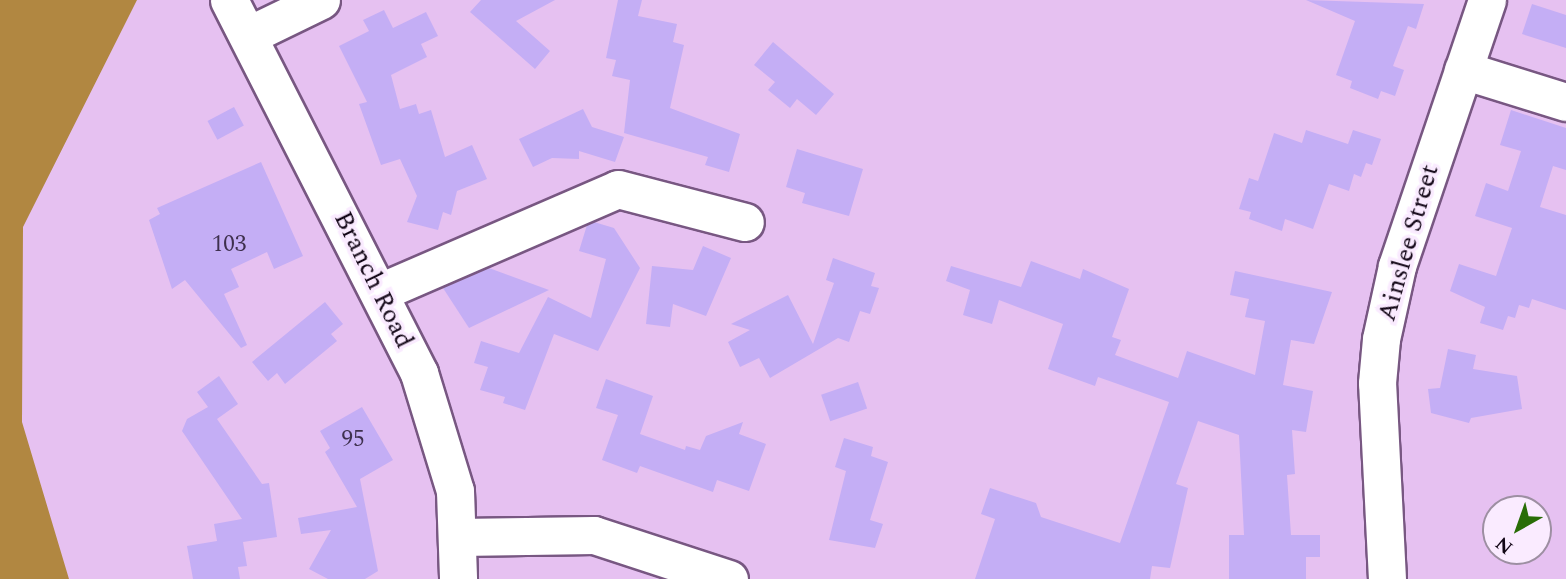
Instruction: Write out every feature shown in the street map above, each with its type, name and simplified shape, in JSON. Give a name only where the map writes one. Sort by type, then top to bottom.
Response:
[{"type":"street","name":"Branch Road","points":[[229,0],[380,292],[444,440],[459,537],[458,579]]},
{"type":"street","points":[[249,35],[321,0]]},
{"type":"street","name":"Ainslee Street","points":[[1387,579],[1378,406],[1381,339],[1397,266],[1487,0]]},
{"type":"street","points":[[1463,70],[1566,102]]},
{"type":"street","points":[[380,292],[618,189],[745,222]]},
{"type":"street","points":[[459,537],[594,535],[729,579]]},
{"type":"shaded area","points":[[0,0],[137,0],[23,227],[22,422],[69,579],[0,579]]},
{"type":"building","points":[[481,0],[555,0],[516,21],[550,51],[535,69],[470,12]]},
{"type":"building","points":[[618,0],[642,0],[638,16],[677,24],[673,42],[684,45],[670,108],[740,134],[729,172],[705,165],[708,157],[624,133],[630,80],[612,76],[616,60],[606,58]]},
{"type":"building","points":[[1306,0],[1424,4],[1416,29],[1408,26],[1393,66],[1404,70],[1395,96],[1381,91],[1378,99],[1350,88],[1352,81],[1336,75],[1355,21]]},
{"type":"building","points":[[1532,4],[1566,15],[1566,48],[1522,34]]},
{"type":"building","points":[[384,10],[393,28],[426,12],[438,36],[421,44],[427,57],[391,75],[400,109],[416,104],[419,114],[431,110],[445,157],[472,145],[487,179],[457,191],[451,215],[443,212],[438,230],[407,222],[417,196],[400,159],[381,165],[359,104],[367,102],[339,46],[369,31],[363,20]]},
{"type":"building","points":[[773,42],[834,94],[816,115],[797,99],[790,108],[768,90],[775,82],[754,65]]},
{"type":"building","points":[[234,107],[244,126],[217,140],[208,121]]},
{"type":"building","points":[[583,109],[592,127],[624,137],[615,162],[579,151],[579,159],[552,158],[533,167],[519,139]]},
{"type":"building","points":[[1511,110],[1566,128],[1566,170],[1553,166],[1540,207],[1566,215],[1566,310],[1532,299],[1529,308],[1519,305],[1515,318],[1508,316],[1503,330],[1480,323],[1485,307],[1450,291],[1459,264],[1496,276],[1512,228],[1475,216],[1486,183],[1508,191],[1521,151],[1500,145]]},
{"type":"building","points":[[1306,130],[1348,144],[1353,130],[1381,139],[1372,165],[1366,163],[1361,177],[1354,174],[1349,191],[1329,184],[1313,229],[1285,219],[1282,231],[1249,219],[1251,212],[1239,209],[1249,178],[1258,181],[1274,133],[1302,143]]},
{"type":"building","points":[[797,149],[863,169],[849,216],[802,203],[805,193],[786,187]]},
{"type":"building","points":[[261,162],[303,256],[274,269],[267,252],[231,269],[239,287],[224,294],[247,345],[241,348],[185,280],[172,289],[149,220],[160,214],[157,208]]},
{"type":"building","points":[[594,222],[614,228],[640,268],[598,351],[554,334],[525,410],[503,403],[505,397],[480,390],[488,367],[474,363],[481,341],[519,353],[548,297],[591,318],[606,259],[579,251],[587,225]]},
{"type":"building","points":[[703,246],[731,258],[706,316],[673,304],[670,327],[646,324],[652,266],[693,270]]},
{"type":"building","points":[[833,258],[875,273],[871,286],[879,288],[870,314],[860,311],[849,342],[838,338],[770,378],[759,358],[740,367],[728,342],[750,330],[731,324],[788,295],[813,344],[834,283],[826,280]]},
{"type":"building","points":[[1031,261],[1080,279],[1083,269],[1129,289],[1112,337],[1121,340],[1115,355],[1178,378],[1187,351],[1255,375],[1265,321],[1245,317],[1249,299],[1230,295],[1235,271],[1332,292],[1314,344],[1291,340],[1283,385],[1313,391],[1306,432],[1292,430],[1295,474],[1287,475],[1291,535],[1320,535],[1320,557],[1306,557],[1306,579],[1229,579],[1229,535],[1244,535],[1239,435],[1198,421],[1176,484],[1188,488],[1170,568],[1152,566],[1150,579],[975,579],[995,519],[981,514],[990,488],[1036,503],[1041,517],[1120,543],[1169,402],[1098,377],[1095,386],[1048,369],[1063,324],[999,300],[992,324],[963,315],[970,290],[946,281],[951,266],[1021,287]]},
{"type":"building","points":[[489,268],[549,290],[469,328],[443,288]]},
{"type":"building","points":[[325,302],[343,324],[331,334],[337,341],[285,384],[277,373],[268,381],[252,362]]},
{"type":"building","points":[[1448,349],[1476,355],[1473,369],[1517,376],[1522,409],[1471,418],[1469,423],[1431,413],[1428,389],[1440,388]]},
{"type":"building","points":[[219,376],[238,404],[217,419],[262,484],[269,483],[277,537],[243,542],[247,566],[238,567],[240,579],[193,579],[187,546],[217,541],[214,524],[242,519],[182,431],[187,419],[208,407],[197,392]]},
{"type":"building","points":[[606,379],[653,396],[640,434],[685,450],[686,446],[700,450],[706,436],[743,422],[739,434],[766,444],[749,491],[717,480],[713,492],[640,466],[637,473],[602,460],[618,415],[596,408]]},
{"type":"building","points":[[858,382],[867,408],[830,421],[821,395]]},
{"type":"building","points":[[362,407],[393,460],[360,479],[378,571],[365,579],[328,579],[309,569],[331,530],[301,534],[298,518],[357,507],[325,452],[330,448],[320,431]]},
{"type":"building","points":[[844,438],[873,447],[871,456],[888,462],[870,520],[883,524],[875,548],[829,540],[846,471],[835,467]]}]
